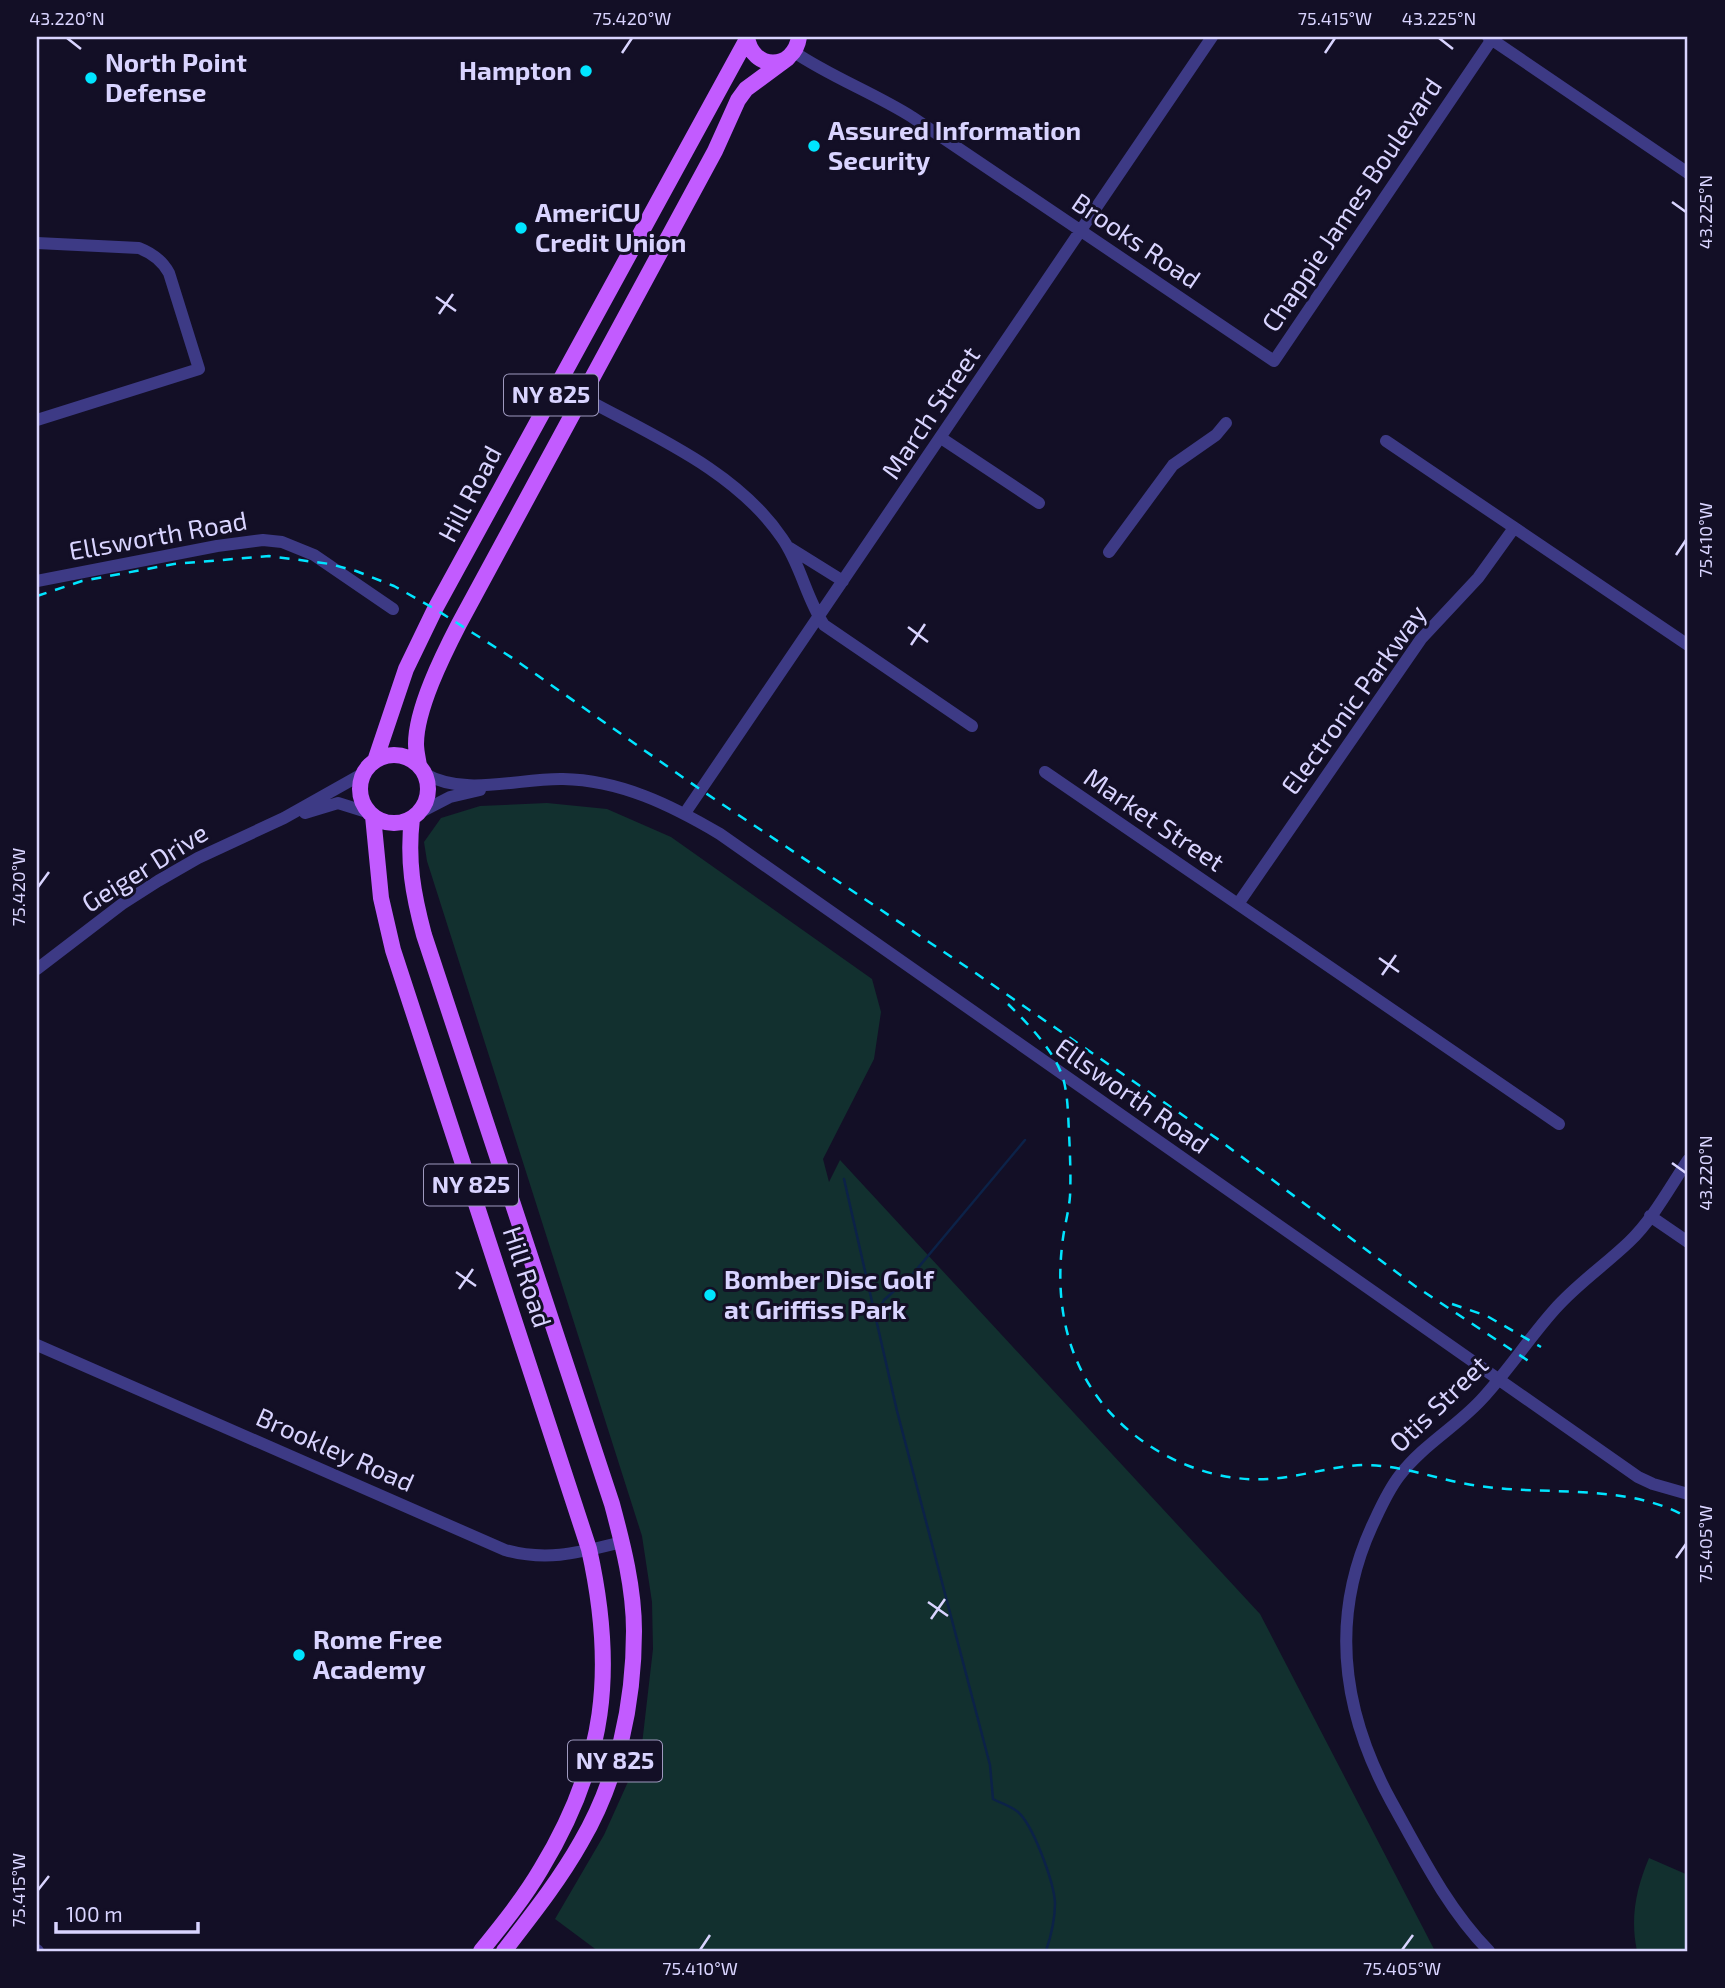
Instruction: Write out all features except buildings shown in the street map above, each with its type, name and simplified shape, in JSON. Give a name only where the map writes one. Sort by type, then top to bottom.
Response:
[{"type":"main road","points":[[747,38],[749,47],[762,60],[770,62],[796,46]]},
{"type":"main road","name":"Hill Road","points":[[369,767],[406,669],[435,609],[747,38]]},
{"type":"main road","name":"Hill Road","points":[[422,770],[416,744],[418,727],[431,684],[445,651],[715,151],[738,100],[746,89],[796,46]]},
{"type":"main road","points":[[369,767],[384,757],[402,756],[422,770]]},
{"type":"main road","name":"NY 825","points":[[369,767],[360,783],[360,794],[372,815]]},
{"type":"main road","name":"NY 825","points":[[415,816],[428,795],[422,770]]},
{"type":"main road","points":[[372,815],[392,823],[415,816]]},
{"type":"main road","name":"Hill Road","points":[[372,815],[381,898],[393,950],[589,1549]]},
{"type":"main road","name":"Hill Road","points":[[415,816],[409,855],[424,935],[612,1504],[622,1542]]},
{"type":"main road","name":"NY 825","points":[[503,1951],[559,1879],[583,1840],[614,1766],[631,1684],[634,1630],[622,1542]]},
{"type":"main road","name":"NY 825","points":[[481,1951],[541,1871],[567,1823],[593,1752],[604,1671],[603,1623],[589,1549]]},
{"type":"street","name":"March Street","points":[[685,813],[1212,37]]},
{"type":"street","points":[[1490,38],[1688,173]]},
{"type":"street","name":"Chappie James Boulevard","points":[[1274,361],[1490,38]]},
{"type":"street","name":"Brooks Road","points":[[796,46],[812,64],[893,105],[1274,361]]},
{"type":"street","points":[[37,243],[139,248],[149,251],[169,273],[199,369],[37,420]]},
{"type":"street","points":[[582,397],[680,450],[721,477],[754,504],[787,546],[818,617],[830,631],[972,726]]},
{"type":"street","points":[[1109,552],[1173,465],[1216,435],[1226,423]]},
{"type":"street","points":[[941,438],[1039,503]]},
{"type":"street","points":[[1386,442],[1688,645]]},
{"type":"street","name":"Electronic Parkway","points":[[1238,904],[1421,639],[1478,578],[1514,528]]},
{"type":"street","name":"Ellsworth Road","points":[[37,581],[216,546],[263,540],[282,542],[314,555],[393,609]]},
{"type":"street","points":[[787,546],[843,581]]},
{"type":"street","name":"Geiger Drive","points":[[37,969],[122,904],[158,881],[198,858],[284,818],[369,767]]},
{"type":"street","name":"Ellsworth Road","points":[[422,770],[450,785],[566,779],[616,786],[685,813],[720,834],[1638,1477],[1688,1493]]},
{"type":"street","name":"Market Street","points":[[1045,772],[1559,1124]]},
{"type":"street","name":"Ellsworth Road","points":[[415,816],[450,797],[533,779]]},
{"type":"street","name":"Geiger Drive","points":[[284,818],[338,803],[372,815]]},
{"type":"street","name":"Otis Street","points":[[1489,1951],[1453,1910],[1369,1757],[1352,1700],[1346,1666],[1346,1623],[1352,1583],[1367,1537],[1382,1503],[1398,1477],[1421,1450],[1468,1414],[1501,1379],[1554,1310],[1630,1241],[1688,1160]]},
{"type":"street","points":[[1650,1216],[1688,1242]]},
{"type":"street","name":"Brookley Road","points":[[37,1345],[505,1550],[535,1556],[558,1556],[622,1542]]},
{"type":"green space","points":[[547,803],[607,809],[671,837],[872,979],[881,1012],[874,1059],[823,1159],[829,1182],[840,1160],[1260,1614],[1435,1951],[598,1951],[555,1919],[604,1835],[641,1753],[653,1649],[652,1602],[642,1536],[427,861],[424,842],[441,818],[480,806]]},
{"type":"green space","points":[[1649,1858],[1688,1875],[1688,1951],[1637,1951],[1634,1927],[1636,1904]]},
{"type":"waterway","points":[[876,1316],[884,1300],[912,1275],[1025,1140]]},
{"type":"waterway","points":[[844,1179],[897,1411],[990,1765],[993,1799],[1015,1810],[1024,1819],[1042,1854],[1051,1882],[1055,1909],[1046,1951]]},
{"type":"railway","points":[[37,596],[82,581],[174,564],[269,556],[330,564],[394,586],[514,659],[701,790],[974,972],[1219,1140],[1415,1286],[1530,1362]]},
{"type":"railway","points":[[1008,1004],[1046,1046],[1058,1065],[1065,1089],[1070,1188],[1060,1282],[1065,1324],[1071,1345],[1089,1385],[1102,1403],[1135,1436],[1176,1460],[1221,1476],[1268,1479],[1355,1466],[1383,1466],[1487,1487],[1617,1495],[1666,1507],[1688,1518]]},
{"type":"railway","points":[[1452,1304],[1487,1316],[1541,1347]]},
{"type":"place","name":"Hampton","points":[[586,71]]},
{"type":"place","name":"North Point Defense","points":[[91,78]]},
{"type":"place","name":"Assured Information Security","points":[[814,146]]},
{"type":"place","name":"AmeriCU Credit Union","points":[[521,228]]},
{"type":"place","name":"Bomber Disc Golf at Griffiss Park","points":[[710,1295]]},
{"type":"place","name":"Rome Free Academy","points":[[299,1655]]}]
